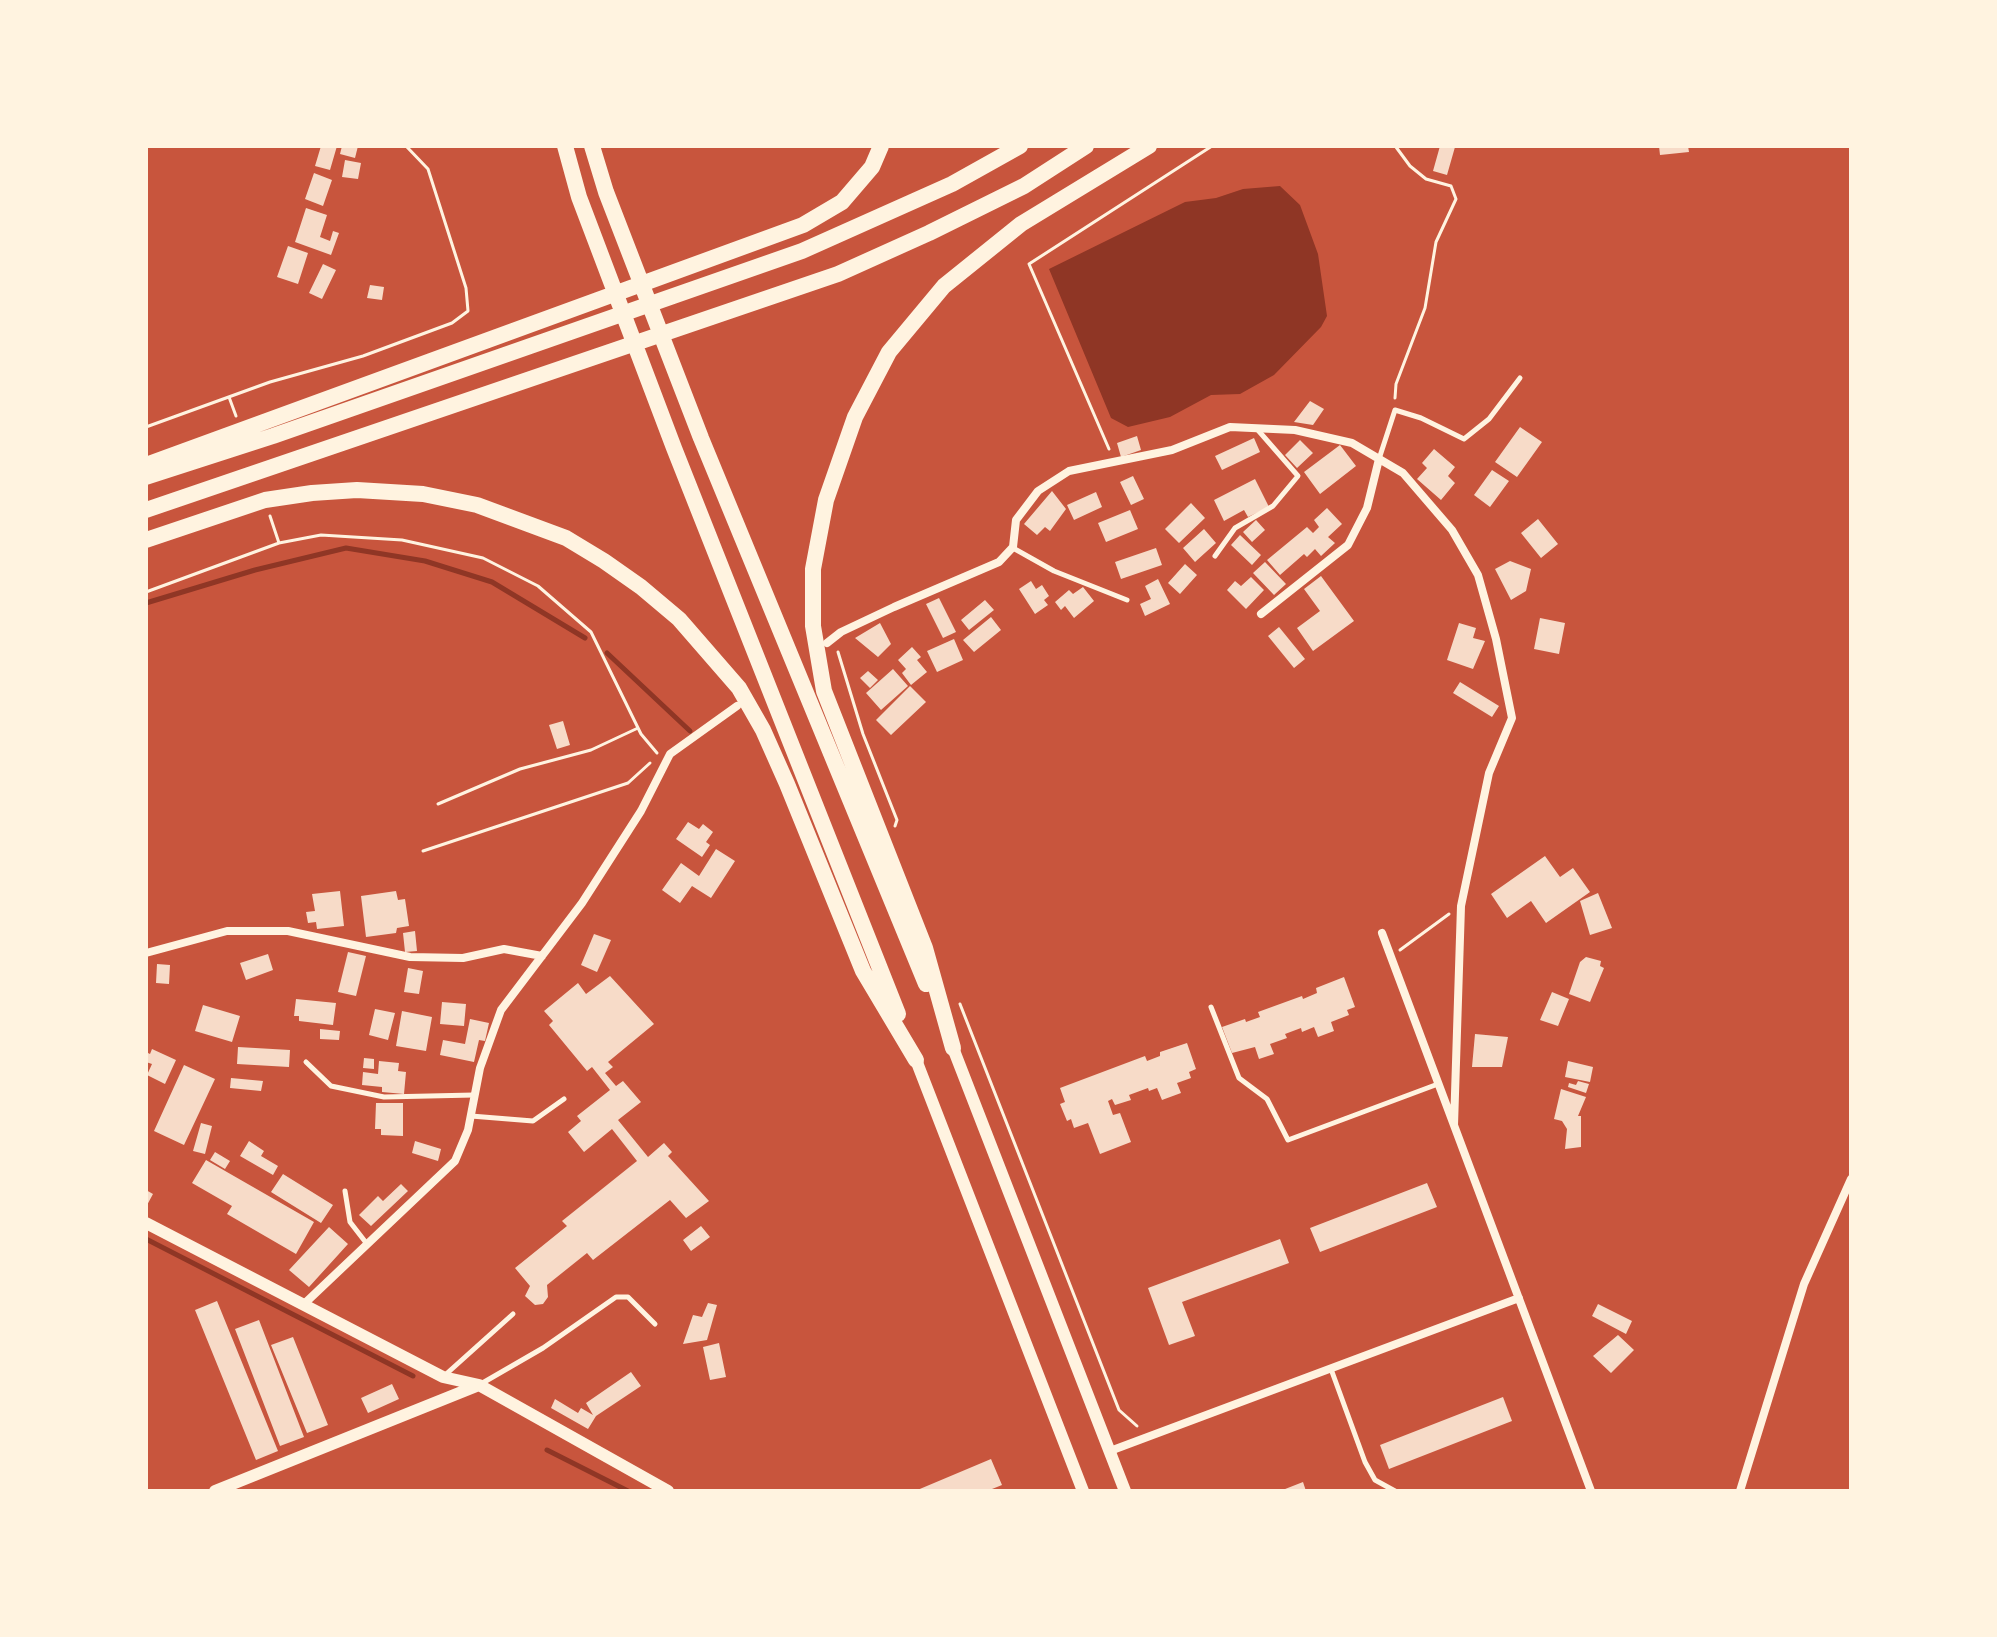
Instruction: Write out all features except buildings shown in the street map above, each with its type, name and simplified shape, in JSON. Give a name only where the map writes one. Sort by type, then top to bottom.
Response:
[{"type":"highway","points":[[565,146],[579,197],[674,448],[916,1060]]},
{"type":"highway","points":[[592,146],[606,192],[701,438],[953,1048]]},
{"type":"highway","points":[[146,465],[803,225],[842,202],[872,167],[881,146]]},
{"type":"highway","points":[[146,477],[273,436],[802,251],[952,184],[1020,146]]},
{"type":"highway","points":[[146,510],[838,274],[1024,186],[1086,146]]},
{"type":"highway","points":[[953,1048],[925,948],[824,691],[813,626],[813,569],[826,500],[855,417],[889,352],[944,286],[1021,224],[1149,146]]},
{"type":"highway","points":[[146,540],[265,500],[357,490],[423,494],[477,505],[520,519],[566,538],[616,569],[679,619],[739,688],[763,730],[787,784],[863,971],[916,1060]]},
{"type":"street","points":[[827,643],[894,607],[999,562],[1013,547],[1016,520],[1038,491],[1069,471],[1116,464],[1172,450],[1230,427],[1295,430],[1352,443],[1403,473],[1452,530],[1478,575],[1496,639],[1512,718],[1489,773],[1461,906],[1454,1125]]},
{"type":"street","points":[[1261,614],[1348,545],[1367,508],[1379,459]]},
{"type":"street","points":[[303,1305],[455,1161],[468,1130],[480,1068],[501,1010],[582,903],[641,811],[670,754],[737,706]]},
{"type":"street","points":[[146,953],[227,931],[288,931],[410,957],[463,958],[504,949],[542,956]]},
{"type":"street","points":[[1382,933],[1591,1491]]},
{"type":"street","points":[[953,1048],[1125,1491]]},
{"type":"street","points":[[916,1060],[1083,1491]]},
{"type":"street","points":[[1740,1491],[1804,1284],[1851,1179]]},
{"type":"street","points":[[146,1223],[443,1377],[479,1385],[668,1491]]},
{"type":"street","points":[[1110,1451],[1519,1298]]},
{"type":"street","points":[[215,1491],[479,1385]]},
{"type":"lane","points":[[1379,459],[1395,410],[1421,418],[1464,439],[1489,419],[1520,378]]},
{"type":"lane","points":[[1215,556],[1235,528],[1273,506],[1298,476],[1256,428]]},
{"type":"lane","points":[[1013,547],[1054,571],[1127,600]]},
{"type":"lane","points":[[1211,1007],[1239,1078],[1267,1099],[1288,1140],[1438,1084]]},
{"type":"lane","points":[[306,1062],[331,1086],[384,1097],[475,1095]]},
{"type":"lane","points":[[471,1116],[533,1121],[564,1099]]},
{"type":"lane","points":[[345,1191],[350,1222],[367,1244]]},
{"type":"lane","points":[[479,1385],[543,1348],[616,1297],[628,1297],[655,1324]]},
{"type":"lane","points":[[443,1377],[513,1314]]},
{"type":"lane","points":[[1331,1369],[1370,1471],[1375,1480],[1395,1491]]},
{"type":"path","points":[[146,427],[229,397],[363,356],[452,323],[468,311],[466,288],[428,169],[406,146]]},
{"type":"path","points":[[1116,464],[1029,264],[1212,146]]},
{"type":"path","points":[[1387,146],[1398,147],[1410,166],[1426,179],[1451,186],[1456,199],[1436,242],[1425,308],[1396,384],[1395,410]]},
{"type":"path","points":[[229,397],[237,419]]},
{"type":"path","points":[[268,511],[279,543]]},
{"type":"path","points":[[146,592],[279,543],[321,535],[402,540],[483,558],[538,586],[591,632],[638,728],[658,755],[628,783],[423,851]]},
{"type":"path","points":[[835,637],[850,696],[897,820],[893,834]]},
{"type":"path","points":[[438,804],[520,769],[591,750],[638,728]]},
{"type":"path","points":[[1391,957],[1461,906]]},
{"type":"path","points":[[957,997],[1119,1410],[1149,1437]]},
{"type":"shaded area","points":[[1280,186],[1300,205],[1318,254],[1327,316],[1321,327],[1274,375],[1240,394],[1211,395],[1170,417],[1128,427],[1111,418],[1049,269],[1185,202],[1216,198],[1243,189]]},
{"type":"waterway","points":[[146,603],[255,570],[346,548],[425,561],[492,582],[585,638]]},
{"type":"waterway","points":[[607,653],[690,731]]},
{"type":"waterway","points":[[146,1239],[413,1376]]},
{"type":"waterway","points":[[547,1450],[628,1491]]}]
